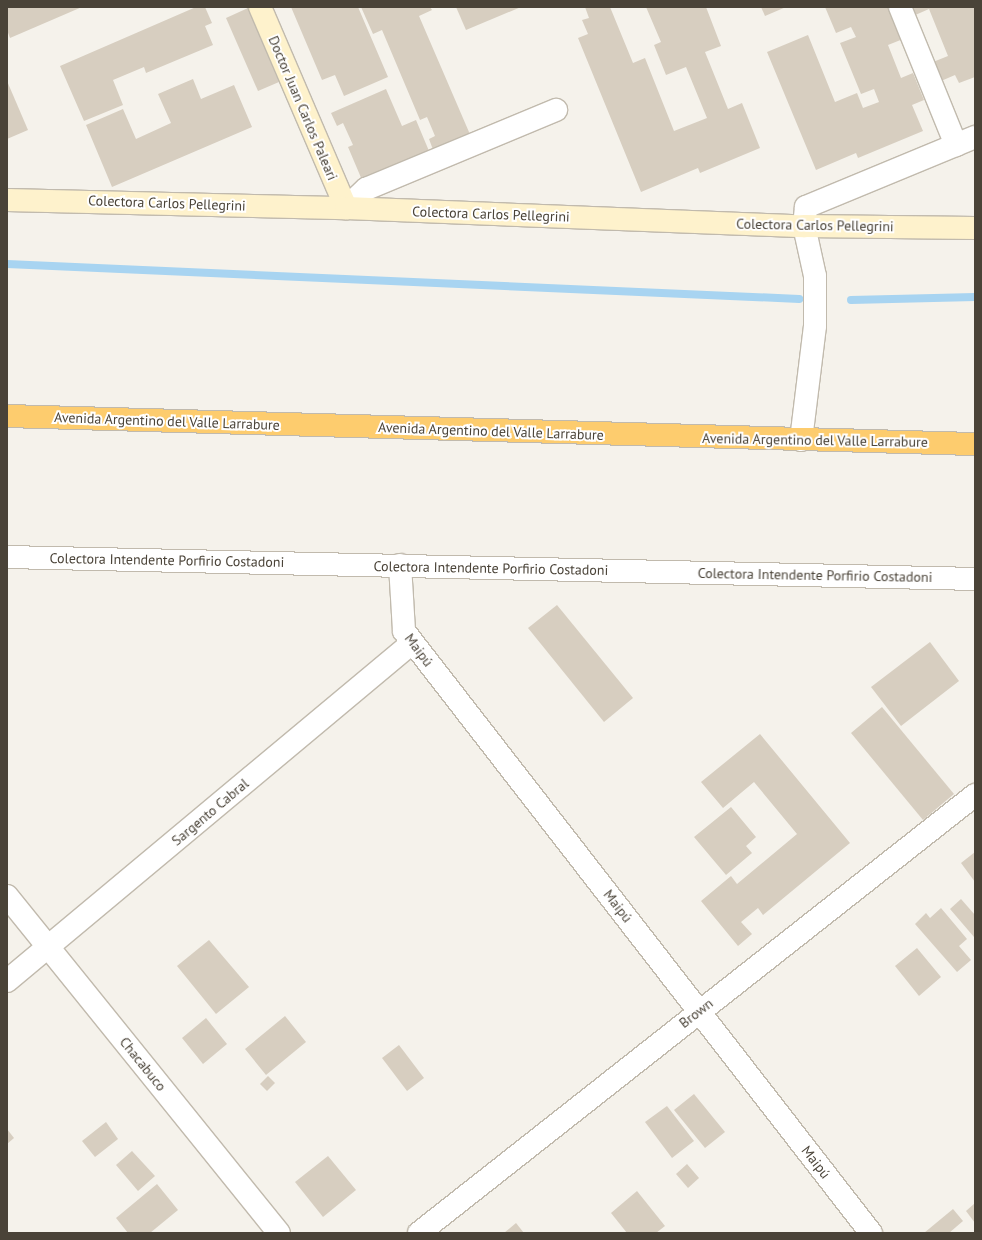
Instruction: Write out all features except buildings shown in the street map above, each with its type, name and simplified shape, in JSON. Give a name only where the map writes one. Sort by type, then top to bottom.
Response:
[{"type":"highway","name":"Avenida Argentino del Valle Larrabure","points":[[7,416],[975,444]]},
{"type":"street","name":"Doctor Juan Carlos Paleari","points":[[260,7],[346,208]]},
{"type":"street","points":[[801,440],[815,326],[815,276],[804,226],[806,207],[966,141],[900,7]]},
{"type":"street","points":[[346,208],[366,189],[556,110]]},
{"type":"street","name":"Colectora Carlos Pellegrini","points":[[7,200],[346,208],[804,226],[975,228]]},
{"type":"street","name":"Colectora Intendente Porfirio Costadoni","points":[[7,557],[975,579]]},
{"type":"street","name":"Maipú","points":[[400,565],[404,631],[412,643],[872,1233]]},
{"type":"street","name":"Sargento Cabral","points":[[7,981],[412,643]]},
{"type":"street","name":"Brown","points":[[419,1233],[975,795]]},
{"type":"street","name":"Chacabuco","points":[[7,896],[279,1233]]},
{"type":"waterway","points":[[7,264],[799,299]]},
{"type":"waterway","points":[[851,300],[975,297]]}]
